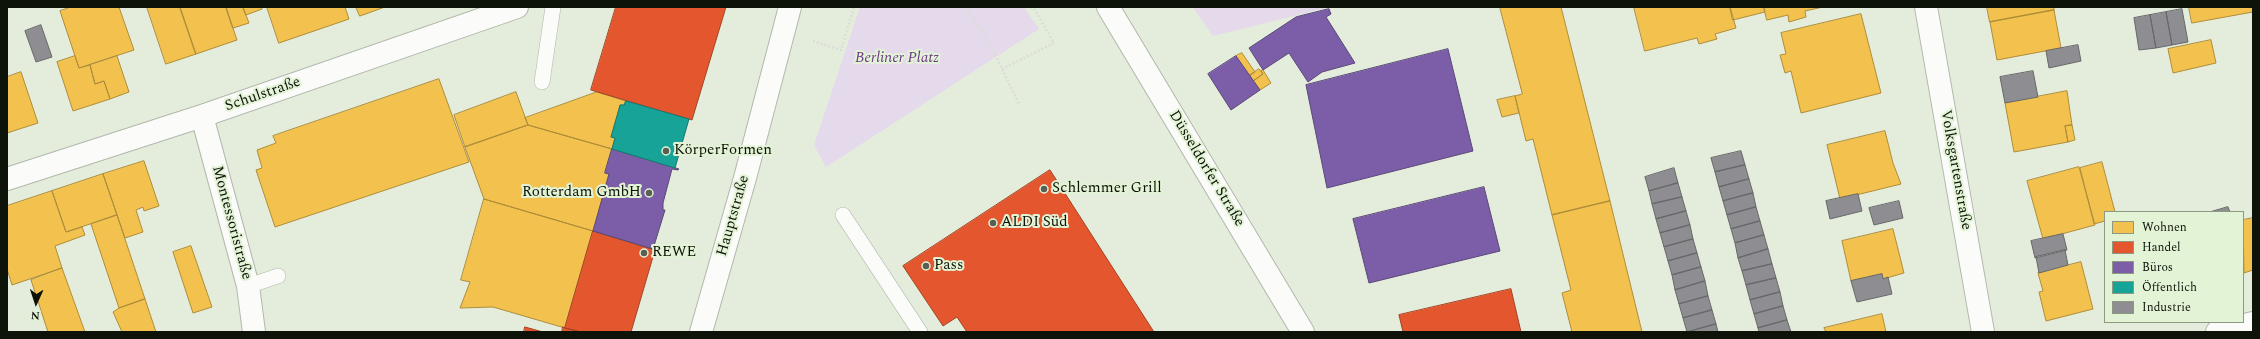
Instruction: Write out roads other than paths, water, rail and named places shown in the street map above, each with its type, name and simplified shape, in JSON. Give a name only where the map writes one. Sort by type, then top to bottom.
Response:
[{"type":"street","name":"Schulstraße","points":[[7,179],[202,116],[517,7]]},
{"type":"street","name":"Hauptstraße","points":[[701,332],[745,178],[790,7]]},
{"type":"street","name":"Düsseldorfer Straße","points":[[1108,7],[1304,332]]},
{"type":"street","name":"Volksgartenstraße","points":[[1926,7],[1984,332]]},
{"type":"street","name":"Montessoristraße","points":[[202,116],[248,286],[254,332]]},
{"type":"street","points":[[2216,332],[2253,323]]},
{"type":"lane","points":[[542,82],[553,7]]},
{"type":"lane","points":[[843,215],[920,332]]},
{"type":"lane","points":[[248,286],[278,276]]},
{"type":"place","name":"KörperFormen","points":[[666,151]]},
{"type":"place","name":"Schlemmer Grill","points":[[1044,189]]},
{"type":"place","name":"Rotterdam GmbH","points":[[649,193]]},
{"type":"place","name":"ALDI Süd","points":[[993,223]]},
{"type":"place","name":"REWE","points":[[644,253]]},
{"type":"place","name":"Pass","points":[[926,266]]},
{"type":"park label","name":"Berliner Platz","points":[[897,59]]}]
